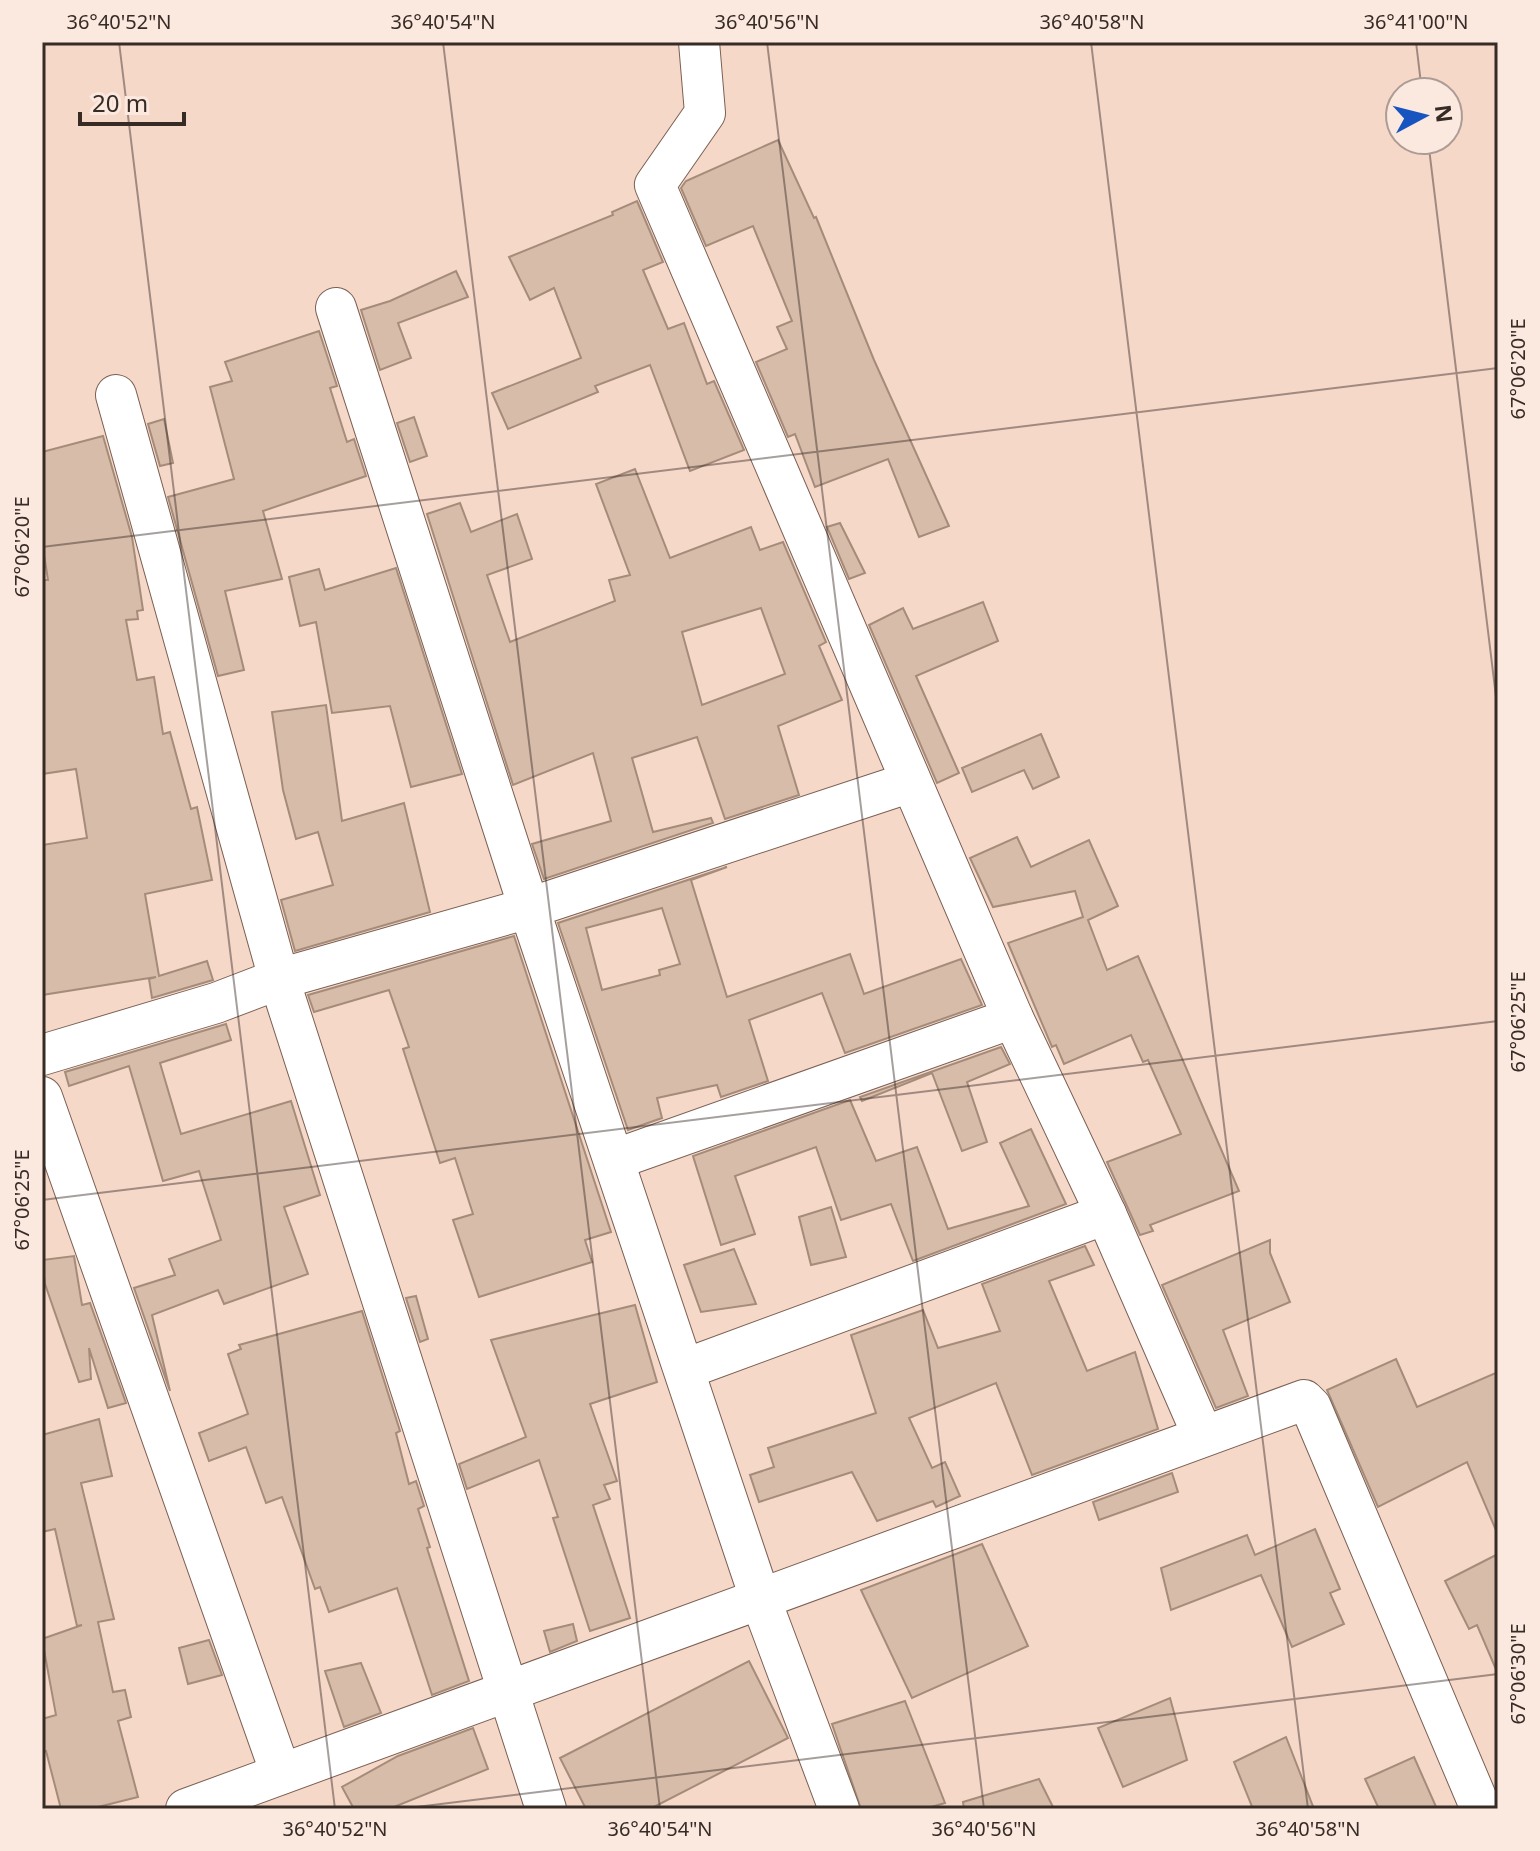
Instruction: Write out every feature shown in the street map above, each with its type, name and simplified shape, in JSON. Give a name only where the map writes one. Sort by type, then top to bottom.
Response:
[{"type":"street","points":[[699,42],[705,113],[655,185],[1013,1018],[1106,1214],[1203,1436]]},
{"type":"street","points":[[336,308],[529,908],[616,1159],[760,1598],[839,1809]]},
{"type":"street","points":[[116,395],[279,979],[546,1809]]},
{"type":"street","points":[[42,1055],[216,1003],[279,979],[529,908],[911,782]]},
{"type":"street","points":[[616,1159],[1013,1018]]},
{"type":"street","points":[[42,1097],[281,1774]]},
{"type":"street","points":[[685,1369],[1106,1214]]},
{"type":"street","points":[[186,1809],[1304,1400],[1311,1407],[1481,1809]]},
{"type":"building","points":[[778,140],[816,217],[874,360],[949,526],[919,537],[888,459],[815,487],[795,434],[788,437],[756,362],[787,349],[777,327],[792,321],[753,226],[706,246],[681,188],[686,181]]},
{"type":"building","points":[[637,201],[663,262],[643,270],[668,329],[684,323],[707,384],[714,381],[744,450],[690,471],[650,365],[595,386],[598,392],[508,429],[492,393],[581,358],[554,288],[530,300],[509,257],[613,215],[612,212]]},
{"type":"building","points":[[456,271],[468,297],[398,323],[411,358],[380,370],[361,310],[390,301]]},
{"type":"building","points":[[319,331],[337,386],[330,388],[347,442],[354,439],[366,476],[263,511],[282,579],[225,591],[244,670],[218,676],[168,497],[234,479],[210,387],[232,381],[225,362]]},
{"type":"building","points":[[414,417],[427,456],[410,462],[397,423]]},
{"type":"building","points":[[164,419],[173,463],[160,466],[148,424]]},
{"type":"building","points":[[103,436],[132,537],[143,610],[137,611],[138,619],[126,620],[137,680],[154,677],[163,734],[170,732],[191,809],[197,807],[212,880],[145,894],[159,976],[207,961],[213,980],[152,998],[149,979],[156,977],[42,995],[42,845],[87,838],[76,769],[42,774],[42,580],[48,580],[42,542],[42,452]]},
{"type":"building","points":[[635,469],[670,558],[751,527],[760,550],[783,542],[826,642],[819,646],[842,700],[778,726],[799,795],[725,819],[697,737],[632,758],[653,832],[711,818],[713,823],[544,879],[532,844],[611,821],[593,753],[513,785],[427,514],[460,503],[471,532],[517,514],[532,559],[487,575],[510,642],[615,601],[609,580],[630,575],[596,484]],"holes":[[[761,608],[785,674],[702,705],[682,632]]]},
{"type":"building","points":[[840,523],[865,573],[849,579],[827,527]]},
{"type":"building","points":[[396,568],[462,774],[411,787],[390,706],[332,713],[316,622],[300,626],[289,577],[319,569],[325,590]]},
{"type":"building","points":[[983,602],[998,641],[916,676],[959,773],[937,783],[869,625],[903,608],[913,629]]},
{"type":"building","points":[[326,705],[342,821],[404,803],[430,912],[295,951],[281,900],[333,885],[318,832],[296,839],[283,790],[272,712]]},
{"type":"building","points":[[1041,734],[1059,777],[1033,789],[1024,770],[972,792],[962,768]]},
{"type":"building","points":[[1017,837],[1031,867],[1089,840],[1118,906],[1088,920],[1107,970],[1138,956],[1239,1191],[1150,1225],[1153,1231],[1140,1235],[1107,1162],[1181,1134],[1148,1060],[1143,1062],[1131,1035],[1064,1064],[1056,1045],[1052,1047],[1008,943],[1083,917],[1075,891],[993,907],[970,858]]},
{"type":"building","points":[[727,867],[691,880],[727,997],[850,954],[864,994],[961,959],[982,1005],[845,1053],[822,993],[749,1020],[768,1081],[721,1097],[717,1085],[657,1098],[662,1118],[628,1130],[558,923]],"holes":[[[662,908],[680,964],[659,970],[660,975],[602,990],[586,928]]]},
{"type":"building","points":[[514,936],[611,1232],[585,1240],[592,1262],[479,1297],[453,1220],[473,1214],[455,1158],[440,1163],[403,1049],[409,1047],[389,990],[314,1012],[308,995]]},
{"type":"building","points":[[226,1024],[231,1040],[160,1063],[181,1134],[291,1101],[320,1195],[284,1207],[308,1274],[224,1304],[218,1290],[152,1315],[170,1391],[134,1288],[175,1275],[169,1259],[221,1240],[199,1171],[163,1181],[129,1066],[69,1086],[65,1072]]},
{"type":"building","points":[[1001,1047],[1010,1064],[967,1082],[987,1142],[962,1151],[932,1073],[862,1101],[860,1097]]},
{"type":"building","points":[[850,1100],[876,1161],[917,1147],[948,1229],[1029,1206],[1000,1143],[1031,1129],[1066,1204],[913,1261],[891,1204],[841,1220],[816,1147],[735,1176],[755,1234],[721,1245],[693,1156]]},
{"type":"building","points":[[831,1207],[846,1257],[811,1265],[799,1217]]},
{"type":"building","points":[[1270,1240],[1270,1253],[1290,1302],[1223,1330],[1248,1396],[1216,1408],[1162,1285]]},
{"type":"building","points":[[1085,1246],[1094,1265],[1049,1281],[1087,1371],[1135,1352],[1158,1429],[1032,1475],[996,1383],[909,1418],[932,1468],[945,1462],[960,1496],[936,1507],[933,1501],[877,1521],[852,1472],[759,1502],[750,1475],[774,1467],[768,1448],[876,1413],[851,1335],[923,1310],[938,1348],[1000,1331],[982,1284]]},
{"type":"building","points":[[734,1249],[756,1304],[701,1312],[684,1265]]},
{"type":"building","points":[[74,1256],[82,1305],[90,1303],[126,1403],[108,1408],[89,1348],[91,1379],[79,1382],[45,1284],[42,1260]]},
{"type":"building","points":[[416,1296],[428,1339],[420,1342],[406,1298]]},
{"type":"building","points":[[635,1305],[657,1382],[590,1404],[617,1481],[604,1485],[610,1499],[593,1505],[630,1618],[590,1631],[553,1518],[558,1517],[539,1460],[467,1489],[459,1464],[526,1437],[491,1340]]},
{"type":"building","points":[[362,1311],[400,1431],[396,1433],[409,1484],[416,1481],[424,1506],[418,1509],[430,1547],[427,1548],[469,1681],[432,1695],[397,1588],[329,1612],[320,1587],[315,1589],[282,1497],[266,1503],[246,1447],[209,1461],[199,1433],[248,1414],[228,1354],[241,1349],[239,1345]]},
{"type":"building","points":[[1396,1359],[1417,1407],[1498,1372],[1498,1535],[1467,1462],[1378,1507],[1327,1390]]},
{"type":"building","points":[[99,1419],[112,1476],[81,1483],[114,1619],[98,1622],[113,1692],[125,1690],[131,1717],[118,1721],[138,1797],[90,1809],[61,1809],[46,1751],[42,1752],[42,1719],[56,1715],[42,1639],[82,1625],[77,1626],[55,1529],[42,1532],[42,1435]]},
{"type":"building","points":[[1172,1473],[1178,1492],[1099,1520],[1093,1502]]},
{"type":"building","points":[[1315,1529],[1340,1589],[1330,1593],[1344,1624],[1292,1647],[1261,1575],[1171,1610],[1161,1568],[1247,1535],[1255,1555]]},
{"type":"building","points":[[982,1544],[1028,1646],[912,1698],[861,1590]]},
{"type":"building","points":[[1498,1554],[1498,1674],[1477,1625],[1469,1629],[1445,1581]]},
{"type":"building","points":[[573,1624],[577,1641],[550,1652],[544,1631]]},
{"type":"building","points":[[209,1640],[222,1675],[188,1684],[179,1648]]},
{"type":"building","points":[[749,1661],[788,1738],[650,1809],[586,1809],[560,1758]]},
{"type":"building","points":[[361,1663],[381,1713],[344,1727],[325,1671]]},
{"type":"building","points":[[1170,1698],[1187,1760],[1123,1787],[1098,1728]]},
{"type":"building","points":[[905,1701],[945,1803],[924,1809],[861,1809],[832,1724]]},
{"type":"building","points":[[473,1728],[488,1769],[389,1809],[354,1809],[342,1787],[398,1756]]},
{"type":"building","points":[[1286,1737],[1314,1809],[1253,1809],[1234,1762]]},
{"type":"building","points":[[1414,1757],[1437,1809],[1379,1809],[1365,1779]]},
{"type":"building","points":[[1039,1779],[1054,1809],[964,1809],[963,1802]]}]
